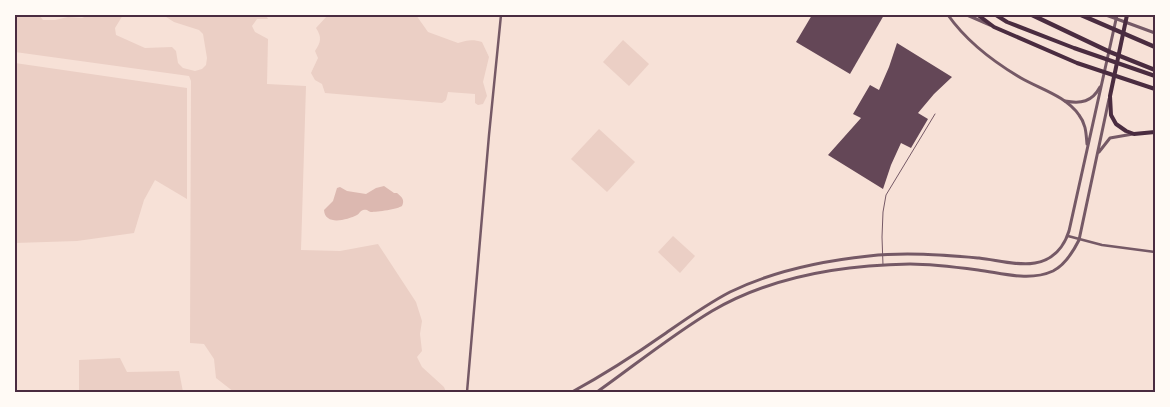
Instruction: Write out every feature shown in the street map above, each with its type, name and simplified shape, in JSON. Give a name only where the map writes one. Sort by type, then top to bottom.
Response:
[{"type":"highway","points":[[1032,15],[1073,35],[1155,70]]},
{"type":"highway","points":[[1082,15],[1155,47]]},
{"type":"main road","points":[[978,15],[994,27],[1077,63],[1155,89]]},
{"type":"main road","points":[[996,15],[1007,22],[1056,41],[1155,76]]},
{"type":"main road","points":[[1127,15],[1110,96],[1113,120],[1120,128],[1134,134],[1155,132]]},
{"type":"street","points":[[467,392],[501,15]]},
{"type":"street","points":[[948,15],[966,38],[1004,68],[1073,107],[1084,123],[1087,150]]},
{"type":"street","points":[[967,15],[994,27]]},
{"type":"street","points":[[1106,15],[1155,33]]},
{"type":"street","points":[[572,392],[596,379],[702,308],[730,292],[804,266],[828,261],[883,255],[936,254],[1028,264],[1054,255],[1060,250],[1068,236],[1117,15]]},
{"type":"street","points":[[1065,101],[1075,103],[1087,101],[1098,91],[1102,83]]},
{"type":"street","points":[[597,392],[712,311],[756,290],[806,275],[910,264],[938,265],[1018,276],[1038,275],[1059,267],[1073,252],[1079,240],[1110,96]]},
{"type":"street","points":[[1095,162],[1100,148],[1110,138],[1134,134]]},
{"type":"street","points":[[1068,236],[1079,240],[1155,252]]},
{"type":"lane","points":[[883,266],[883,212],[886,195],[935,114]]},
{"type":"shaded area","points":[[15,15],[39,15],[43,20],[55,20],[68,17],[82,18],[89,15],[123,15],[115,28],[116,35],[145,48],[172,47],[176,51],[178,63],[183,68],[195,71],[202,69],[206,65],[207,58],[203,34],[199,30],[174,22],[163,15],[266,15],[268,19],[257,19],[252,26],[255,32],[268,39],[267,84],[306,86],[301,250],[340,251],[378,244],[416,302],[422,321],[420,334],[422,351],[417,357],[422,367],[444,387],[446,392],[234,392],[216,378],[214,359],[204,344],[190,343],[191,81],[189,76],[15,52]]},
{"type":"shaded area","points":[[328,15],[416,15],[428,32],[458,43],[470,40],[482,42],[489,57],[483,82],[487,96],[483,104],[478,105],[475,103],[475,94],[448,92],[446,100],[442,103],[325,93],[322,84],[315,80],[311,73],[318,58],[315,51],[320,42],[316,28]]},
{"type":"shaded area","points":[[623,40],[649,64],[629,86],[603,62]]},
{"type":"shaded area","points":[[15,63],[187,88],[187,199],[155,180],[144,200],[134,233],[77,241],[15,243]]},
{"type":"shaded area","points":[[599,129],[635,162],[607,192],[571,159]]},
{"type":"shaded area","points":[[384,186],[400,196],[403,200],[402,206],[371,212],[363,210],[357,215],[342,220],[332,220],[325,215],[324,210],[333,201],[337,188],[340,187],[347,191],[366,194]]},
{"type":"shaded area","points":[[673,236],[695,256],[680,273],[658,252]]},
{"type":"shaded area","points":[[120,358],[127,372],[179,371],[183,392],[79,392],[79,360]]},
{"type":"building","points":[[812,15],[884,15],[850,74],[796,42]]},
{"type":"building","points":[[897,43],[952,77],[918,113],[928,119],[911,148],[901,143],[883,189],[828,155],[861,118],[853,114],[870,85],[879,90]]}]
